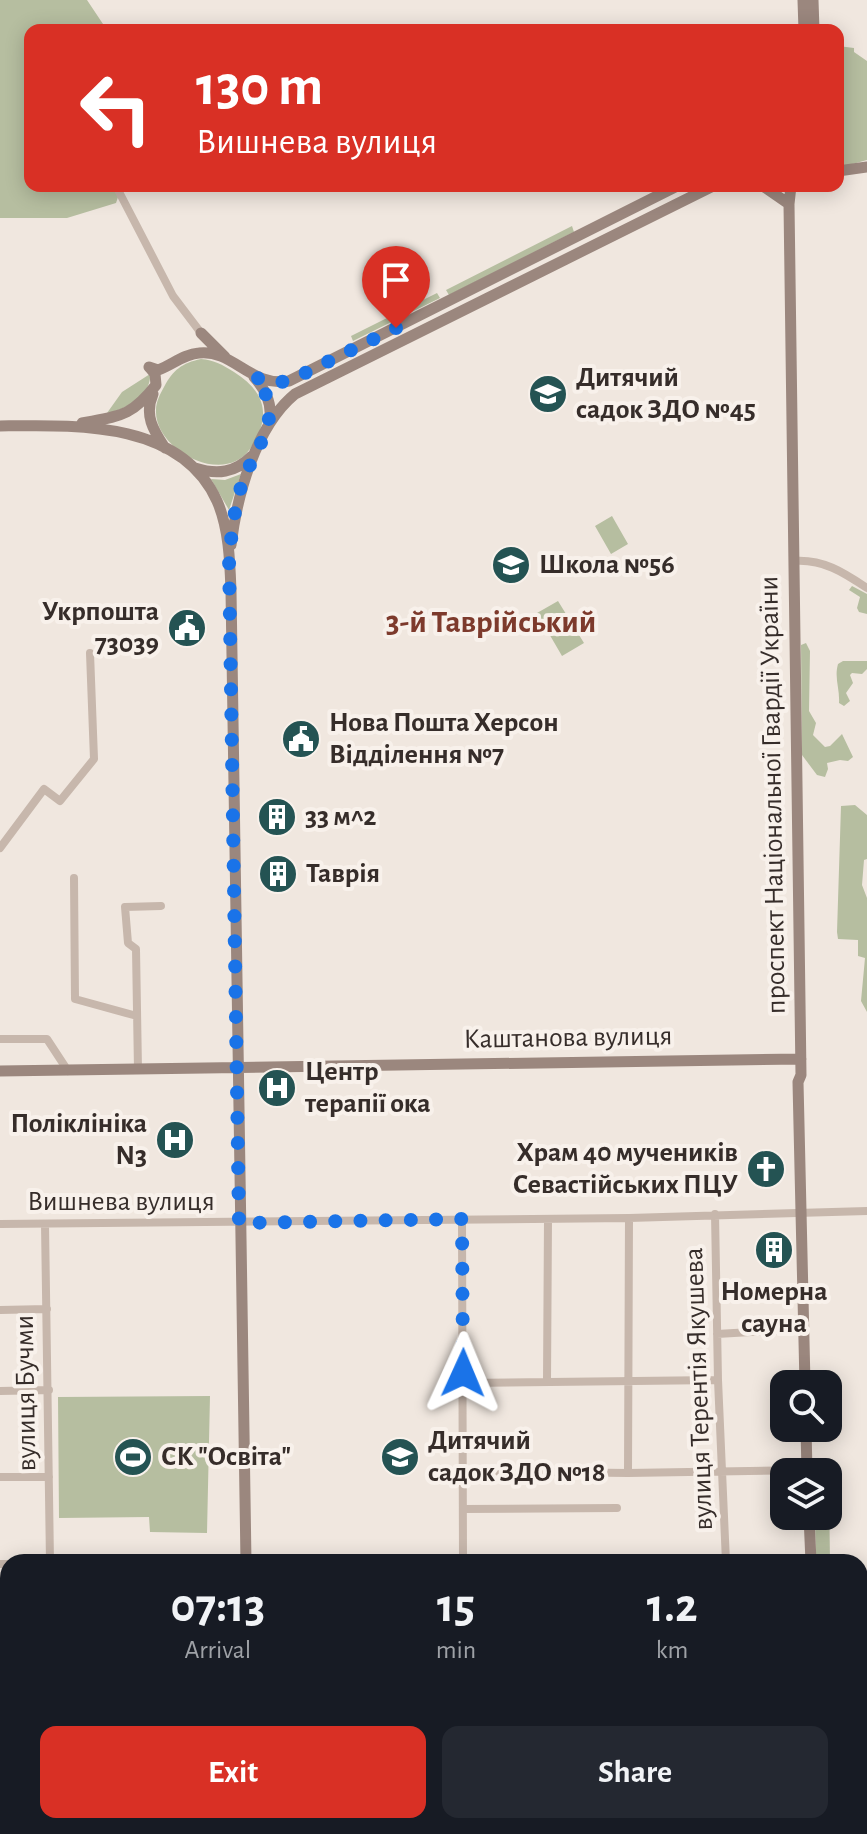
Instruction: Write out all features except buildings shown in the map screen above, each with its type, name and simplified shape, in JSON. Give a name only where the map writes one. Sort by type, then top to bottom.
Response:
[{"type":"street","points":[[803,0],[804,24]]},
{"type":"street","points":[[813,0],[814,24]]},
{"type":"street","points":[[844,170],[867,167]]},
{"type":"street","points":[[119,192],[173,296],[201,333],[228,360],[254,377],[272,383],[289,381],[354,350],[665,192]]},
{"type":"street","points":[[665,211],[675,200],[690,192]]},
{"type":"street","points":[[246,1554],[229,557],[235,508],[242,483],[277,412],[295,394],[701,192]]},
{"type":"street","points":[[772,192],[789,204]]},
{"type":"street","points":[[782,192],[789,204]]},
{"type":"street","name":"проспект Національної Гвардії України","points":[[790,192],[801,1059],[798,1082],[805,1370]]},
{"type":"street","points":[[445,320],[451,308],[502,283],[512,268]]},
{"type":"street","points":[[371,341],[380,344],[434,317],[445,320]]},
{"type":"street","points":[[197,353],[205,344],[201,333]]},
{"type":"street","points":[[165,448],[153,430],[149,416],[149,402],[156,385],[155,374],[149,367],[158,370],[197,353],[209,353],[228,360]]},
{"type":"street","points":[[254,377],[269,401],[271,415],[267,431]]},
{"type":"street","points":[[0,426],[70,425],[124,415],[144,401],[156,385]]},
{"type":"street","points":[[70,425],[124,432],[165,448],[194,468],[219,504],[229,557]]},
{"type":"street","points":[[194,468],[221,473],[235,469],[259,448]]},
{"type":"street","points":[[794,561],[816,560],[867,588]]},
{"type":"street","points":[[0,848],[44,789],[60,801],[94,759],[90,653]]},
{"type":"street","points":[[74,878],[75,999],[137,1016]]},
{"type":"street","points":[[138,1070],[136,949],[128,943],[125,907],[161,906]]},
{"type":"street","points":[[0,1039],[47,1039],[68,1071]]},
{"type":"street","name":"Каштанова вулиця","points":[[0,1071],[801,1059]]},
{"type":"street","name":"Вишнева вулиця","points":[[0,1224],[629,1218],[867,1211]]},
{"type":"street","name":"вулиця Терентія Якушева","points":[[715,1214],[726,1554]]},
{"type":"street","points":[[628,1473],[629,1218]]},
{"type":"street","points":[[462,1219],[463,1554]]},
{"type":"street","points":[[547,1381],[548,1219]]},
{"type":"street","name":"вулиця Бучми","points":[[45,1224],[50,1554]]},
{"type":"street","points":[[0,1310],[47,1309]]},
{"type":"street","points":[[717,1334],[804,1329]]},
{"type":"street","points":[[463,1383],[718,1380]]},
{"type":"street","points":[[0,1391],[49,1390]]},
{"type":"street","points":[[464,1471],[770,1471]]},
{"type":"street","points":[[0,1477],[49,1477]]},
{"type":"street","points":[[463,1509],[617,1508]]},
{"type":"street","points":[[810,1530],[811,1554]]},
{"type":"green space","points":[[0,0],[87,0],[103,24],[24,24],[24,192],[116,192],[116,203],[67,218],[0,218]]},
{"type":"green space","points":[[844,47],[854,48],[854,52],[867,61],[867,160],[844,166]]},
{"type":"green space","points":[[572,226],[574,232],[449,295],[446,290]]},
{"type":"green space","points":[[437,293],[440,298],[353,341],[351,336]]},
{"type":"green space","points":[[201,359],[234,372],[259,397],[263,416],[261,426],[250,449],[238,460],[208,464],[192,458],[166,438],[158,424],[157,404],[167,381],[179,368]]},
{"type":"green space","points":[[150,374],[147,388],[136,400],[107,413],[122,392]]},
{"type":"green space","points":[[241,474],[229,510],[211,479],[225,480]]},
{"type":"green space","points":[[612,516],[628,544],[611,554],[595,526]]},
{"type":"green space","points":[[852,586],[867,594],[867,614],[859,612],[860,597],[849,590]]},
{"type":"green space","points":[[558,601],[584,643],[562,656],[537,613]]},
{"type":"green space","points":[[806,643],[810,651],[809,711],[816,723],[813,735],[825,747],[842,734],[853,757],[848,761],[827,763],[825,777],[817,775],[802,755],[801,645]]},
{"type":"green space","points":[[843,661],[867,661],[867,669],[862,674],[850,675],[853,683],[846,693],[850,701],[844,706],[839,703],[837,674],[838,664]]},
{"type":"green space","points":[[855,805],[867,815],[867,859],[864,860],[862,885],[867,898],[867,1012],[861,1001],[865,958],[858,956],[858,940],[838,939],[837,932],[841,806]]},
{"type":"green space","name":"СК \"Освіта\"","points":[[210,1396],[207,1533],[150,1532],[149,1517],[59,1518],[58,1397]]},
{"type":"green space","points":[[815,1530],[830,1530],[830,1554],[816,1554]]},
{"type":"place","name":"Дитячий садок ЗДО №45","points":[[548,394]]},
{"type":"place","name":"Школа №56","points":[[511,565]]},
{"type":"place","name":"Укрпошта 73039","points":[[187,628]]},
{"type":"place","name":"Нова Пошта Херсон Відділення №7","points":[[301,739]]},
{"type":"place","name":"33 м^2","points":[[277,817]]},
{"type":"place","name":"Таврія","points":[[278,874]]},
{"type":"place","name":"Центр терапії ока","points":[[277,1088]]},
{"type":"place","name":"Поліклініка N3","points":[[175,1140]]},
{"type":"place","name":"Храм 40 мучеників Севастійських ПЦУ","points":[[766,1169]]},
{"type":"place","name":"Номерна сауна","points":[[774,1250]]},
{"type":"place","name":"СК \"Освіта\"","points":[[133,1457]]},
{"type":"place","name":"Дитячий садок ЗДО №18","points":[[400,1457]]},
{"type":"district","name":"3-й Таврійський","points":[[491,622]]},
{"type":"route","points":[[396,328],[289,381],[272,383],[254,377],[269,401],[271,415],[267,431],[242,483],[235,508],[229,557],[239,1223],[462,1219],[463,1373]]}]
